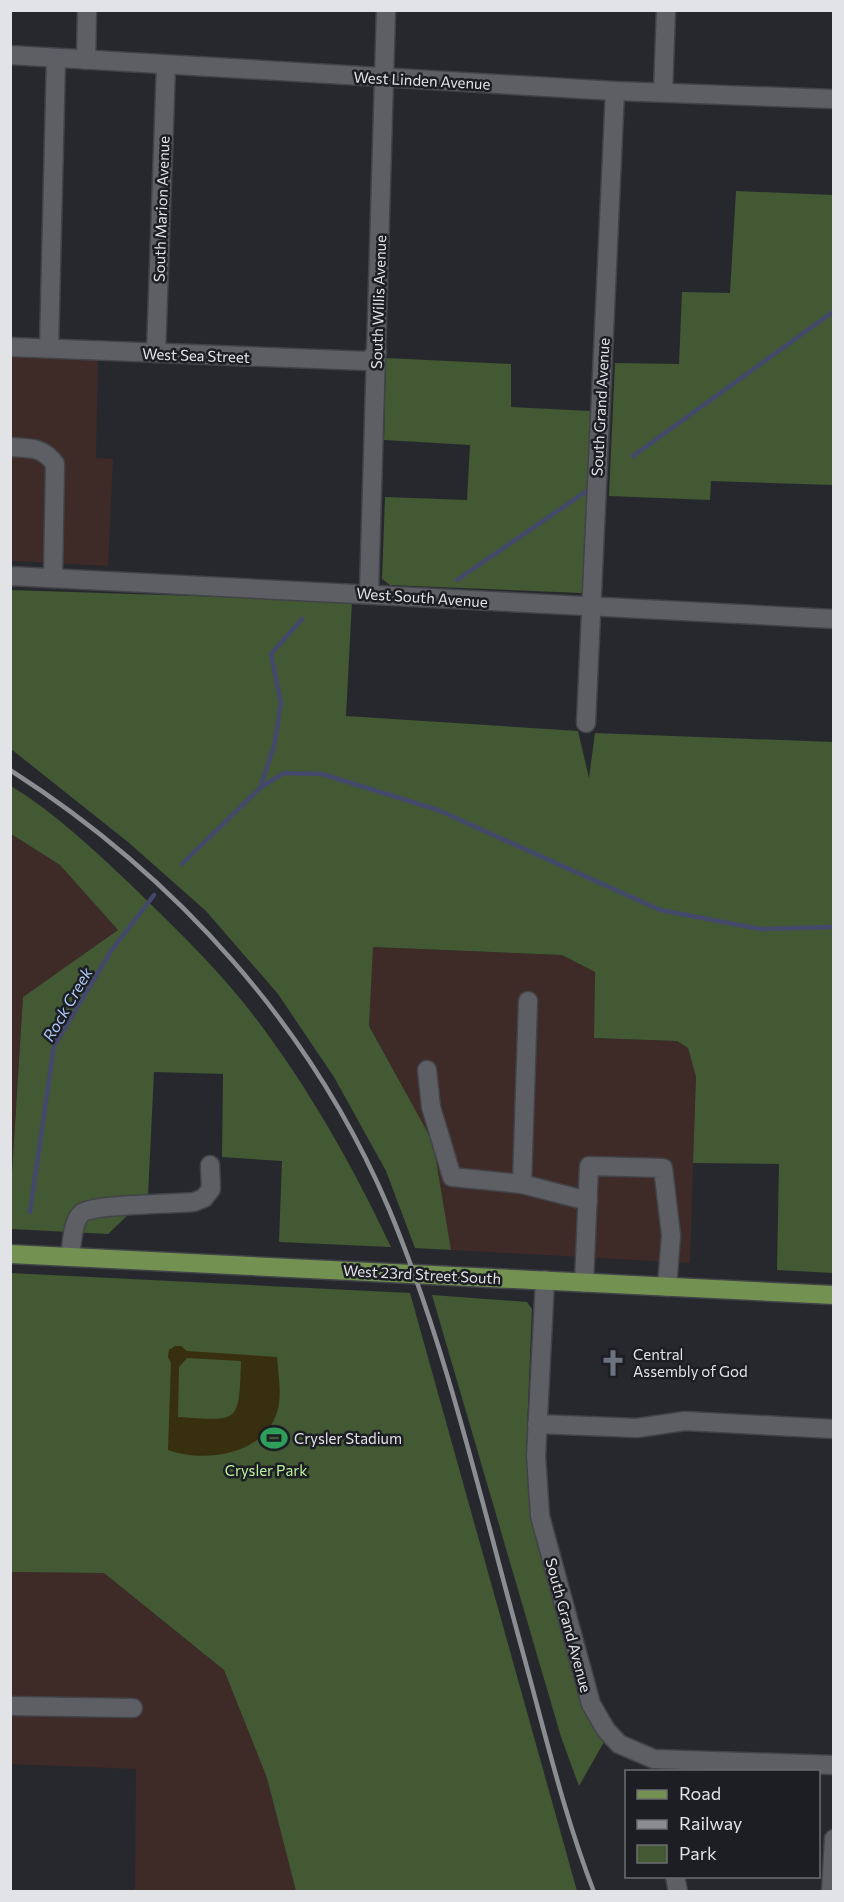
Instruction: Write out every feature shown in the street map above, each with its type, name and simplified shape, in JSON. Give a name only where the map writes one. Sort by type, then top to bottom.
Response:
[{"type":"main road","name":"West 23rd Street South","points":[[10,1254],[834,1295]]},
{"type":"street","points":[[86,60],[87,10]]},
{"type":"street","name":"South Willis Avenue","points":[[369,593],[386,10]]},
{"type":"street","points":[[663,92],[666,10]]},
{"type":"street","name":"West Linden Avenue","points":[[10,55],[615,91],[834,99]]},
{"type":"street","points":[[49,348],[56,58]]},
{"type":"street","name":"South Marion Avenue","points":[[156,353],[166,65]]},
{"type":"street","name":"South Grand Avenue","points":[[586,723],[615,91]]},
{"type":"street","name":"West Sea Street","points":[[10,347],[368,361],[377,352]]},
{"type":"street","points":[[10,447],[37,448],[48,454],[54,464],[53,578]]},
{"type":"street","name":"West South Avenue","points":[[10,576],[834,619]]},
{"type":"street","points":[[522,1184],[528,1001]]},
{"type":"street","points":[[427,1070],[431,1107],[452,1177],[522,1184],[588,1201]]},
{"type":"street","points":[[70,1257],[77,1219],[83,1211],[99,1207],[194,1203],[204,1198],[211,1189],[210,1165]]},
{"type":"street","points":[[584,1282],[589,1166],[663,1168],[670,1235],[668,1287]]},
{"type":"street","name":"South Grand Avenue","points":[[545,1280],[536,1456],[540,1523],[591,1704],[606,1730],[619,1744],[654,1759],[661,1765],[834,1765]]},
{"type":"street","points":[[537,1424],[637,1428],[685,1421],[834,1429]]},
{"type":"street","points":[[10,1706],[133,1708]]},
{"type":"street","points":[[831,1892],[834,1839]]},
{"type":"shaded area","points":[[10,355],[98,359],[96,458],[113,459],[108,566],[11,561]]},
{"type":"shaded area","points":[[11,834],[60,865],[118,930],[23,997],[11,1188]]},
{"type":"shaded area","points":[[372,947],[562,955],[595,972],[594,1038],[677,1041],[688,1048],[696,1077],[690,1263],[451,1250],[433,1142],[369,1026]]},
{"type":"shaded area","points":[[11,1572],[104,1573],[224,1670],[267,1778],[296,1891],[135,1891],[136,1769],[11,1764]]},
{"type":"green space","points":[[736,191],[833,195],[833,485],[711,481],[710,500],[609,496],[615,363],[679,364],[682,292],[730,293]]},
{"type":"green space","points":[[386,358],[511,364],[511,407],[590,411],[587,586],[581,593],[390,585],[382,579],[385,497],[467,500],[470,445],[384,440]]},
{"type":"green space","points":[[10,590],[352,601],[346,716],[578,731],[589,778],[595,733],[833,742],[833,1273],[777,1270],[779,1164],[693,1163],[696,1077],[688,1048],[677,1041],[594,1038],[595,972],[562,955],[373,947],[369,1026],[433,1142],[451,1250],[415,1248],[386,1171],[334,1077],[278,994],[206,911],[128,842],[11,749]]},
{"type":"green space","points":[[11,786],[58,819],[130,884],[216,971],[243,1002],[265,1030],[324,1120],[391,1247],[279,1242],[282,1161],[222,1157],[223,1074],[154,1072],[148,1196],[108,1234],[11,1229],[11,1188],[23,997],[118,930],[60,865],[11,834]]},
{"type":"green space","name":"Crysler Park","points":[[10,1273],[410,1293],[577,1891],[296,1891],[267,1778],[224,1670],[104,1573],[11,1572]]},
{"type":"green space","points":[[432,1295],[527,1302],[532,1309],[526,1453],[531,1512],[572,1672],[585,1713],[604,1742],[579,1786],[561,1737]]},
{"type":"sand","points":[[175,1346],[181,1346],[187,1351],[277,1357],[279,1404],[274,1421],[264,1434],[251,1444],[218,1455],[201,1456],[168,1450],[171,1363],[168,1357],[169,1350]],"holes":[[[187,1358],[241,1361],[239,1397],[237,1407],[232,1414],[225,1418],[214,1419],[178,1417],[179,1367]]]},
{"type":"waterway","points":[[633,456],[834,311]]},
{"type":"waterway","points":[[457,580],[591,488]]},
{"type":"waterway","points":[[260,788],[274,746],[281,703],[271,654],[302,619]]},
{"type":"waterway","points":[[182,864],[260,788],[284,773],[322,774],[438,810],[660,910],[760,929],[834,927]]},
{"type":"waterway","name":"Rock Creek","points":[[30,1212],[54,1046],[111,951],[154,895]]},
{"type":"railway","points":[[10,770],[71,812],[183,907],[233,961],[279,1018],[321,1079],[357,1142],[389,1209],[447,1373],[556,1774],[573,1833],[594,1892]]},
{"type":"place","name":"Central Assembly of God","points":[[613,1363]]},
{"type":"place","name":"Crysler Stadium","points":[[274,1438]]}]
